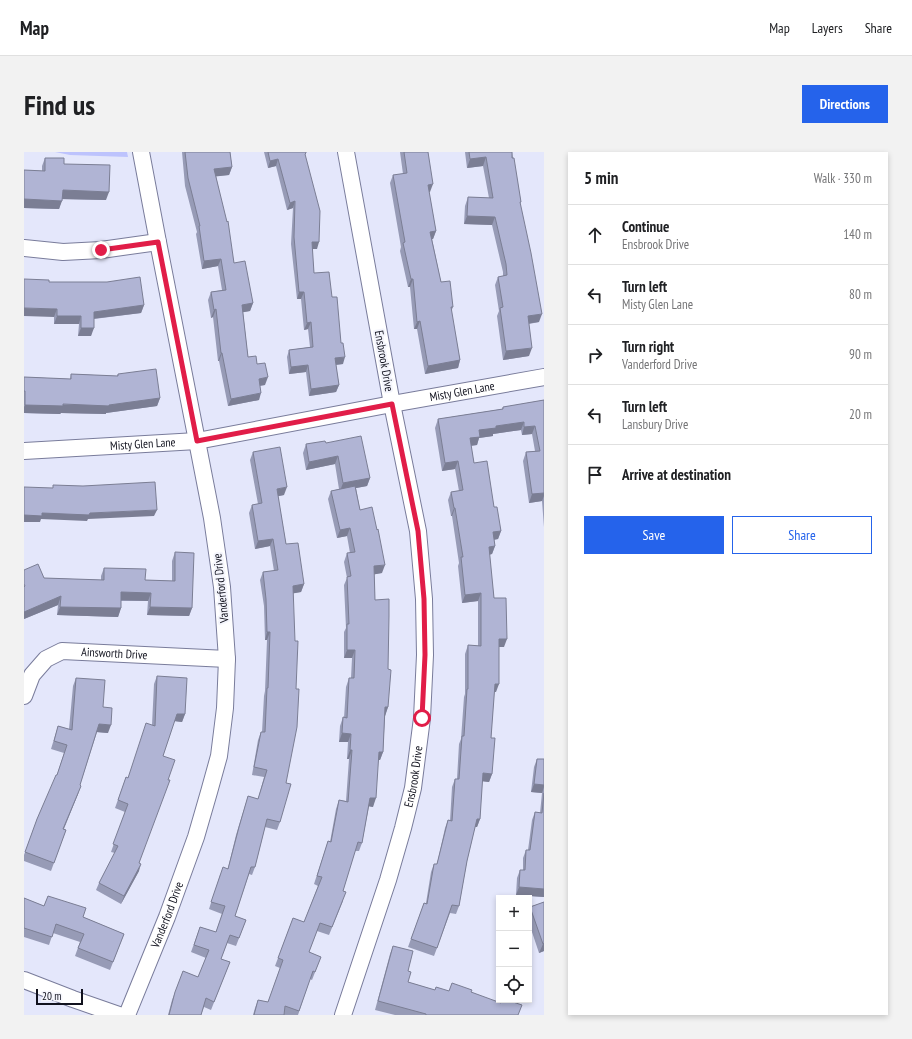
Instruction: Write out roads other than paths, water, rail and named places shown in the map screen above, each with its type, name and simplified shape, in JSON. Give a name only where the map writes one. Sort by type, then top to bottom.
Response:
[{"type":"street","name":"Vanderford Drive","points":[[126,1015],[169,910],[196,837],[209,792],[220,749],[225,708],[227,659],[222,587],[212,518],[141,152]]},
{"type":"street","name":"Ensbrook Drive","points":[[343,1015],[388,880],[413,788],[422,718],[425,655],[424,599],[418,531],[392,404],[346,152]]},
{"type":"street","points":[[24,248],[63,252],[101,250],[158,242]]},
{"type":"street","name":"Misty Glen Lane","points":[[24,451],[197,441],[544,377]]},
{"type":"street","name":"Ainsworth Drive","points":[[24,696],[32,675],[46,659],[62,651],[227,659]]},
{"type":"street","points":[[24,980],[119,1015]]}]
